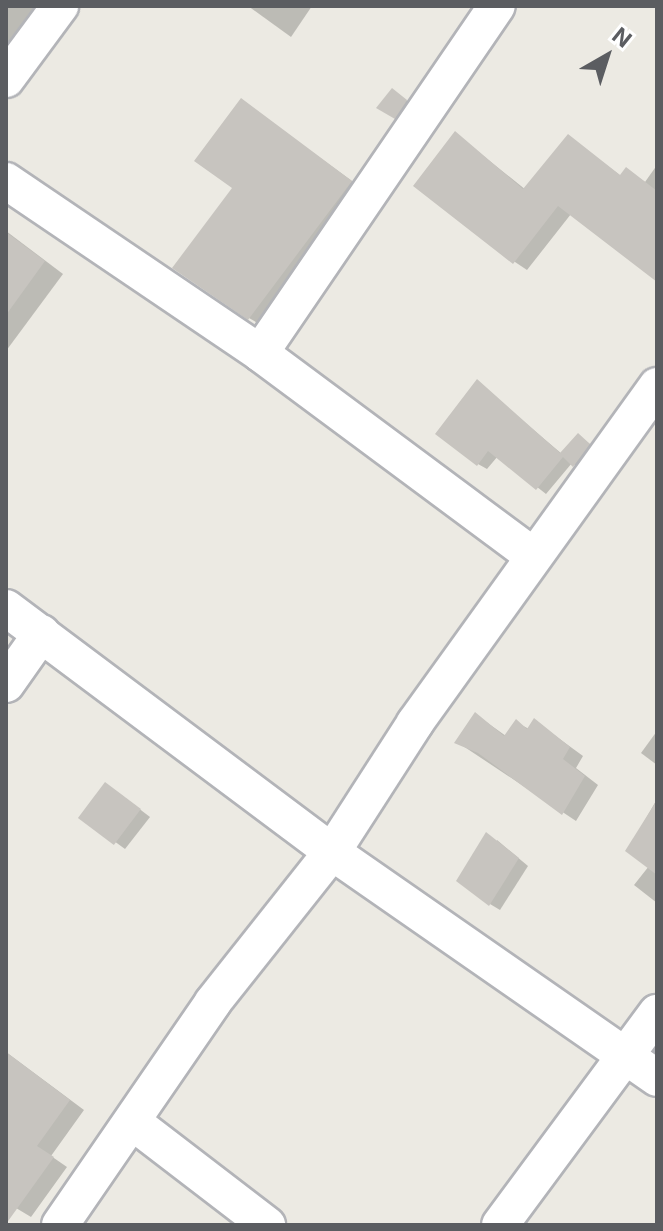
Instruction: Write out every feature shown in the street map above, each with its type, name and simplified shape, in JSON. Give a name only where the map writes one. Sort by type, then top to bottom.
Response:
[{"type":"street","points":[[6,79],[60,6]]},
{"type":"street","points":[[260,353],[497,6]]},
{"type":"street","points":[[6,181],[260,353],[533,556]]},
{"type":"street","points":[[60,1225],[134,1123],[213,1002],[332,852],[533,556],[657,386]]},
{"type":"street","points":[[6,608],[332,852],[657,1078]]},
{"type":"street","points":[[6,684],[42,633]]},
{"type":"street","points":[[500,1225],[657,1013]]},
{"type":"street","points":[[134,1123],[267,1225]]},
{"type":"building","points":[[392,88],[407,100],[395,119],[376,108]]},
{"type":"building","points":[[241,98],[352,181],[248,320],[172,268],[232,188],[194,161]]},
{"type":"building","points":[[455,131],[523,189],[568,134],[620,175],[626,167],[657,191],[657,282],[558,206],[513,264],[413,186]]},
{"type":"building","points":[[6,232],[45,261],[6,315]]},
{"type":"building","points":[[477,379],[560,453],[578,433],[590,444],[573,467],[563,457],[536,490],[488,451],[477,466],[435,434]]},
{"type":"building","points":[[475,712],[504,736],[516,719],[527,729],[534,718],[570,747],[563,759],[585,776],[562,815],[478,753],[454,743]]},
{"type":"building","points":[[105,782],[141,809],[114,845],[78,818]]},
{"type":"building","points":[[657,800],[657,875],[625,851]]},
{"type":"building","points":[[486,832],[519,858],[489,906],[456,881]]},
{"type":"building","points":[[6,1052],[70,1100],[37,1146],[54,1157],[6,1224]]}]
